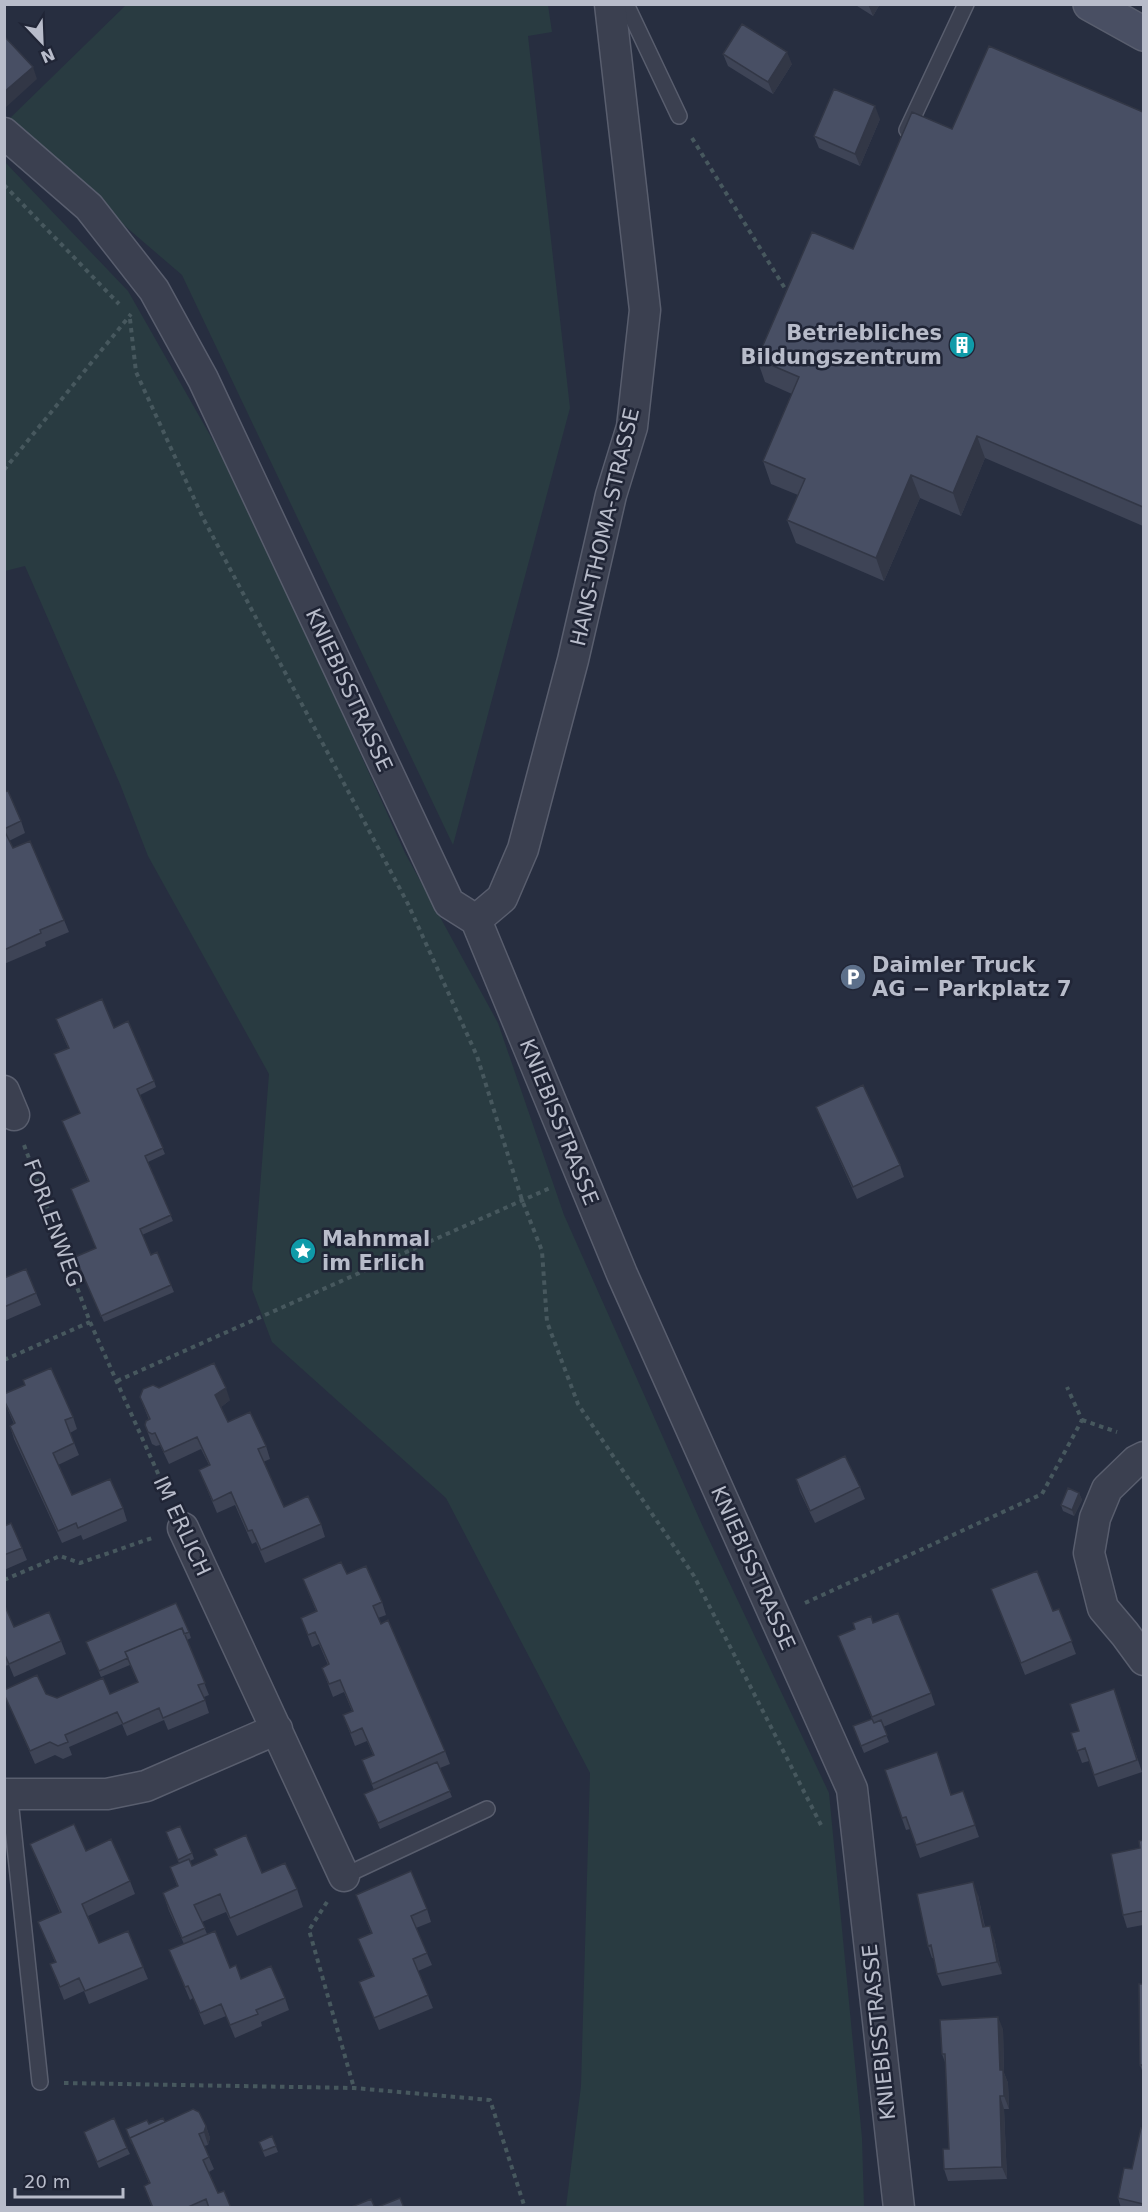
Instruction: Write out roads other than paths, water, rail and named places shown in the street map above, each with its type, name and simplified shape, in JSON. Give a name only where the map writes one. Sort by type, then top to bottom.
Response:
[{"type":"street","name":"HANS-THOMA-STRASSE","points":[[476,920],[502,898],[523,849],[573,660],[611,495],[632,427],[645,310],[610,4]]},
{"type":"street","points":[[1090,4],[1143,34]]},
{"type":"street","name":"KNIEBISSTRASSE","points":[[4,133],[89,207],[154,290],[203,379],[449,903],[476,920],[622,1274],[852,1789],[899,2208]]},
{"type":"street","points":[[1143,1457],[1107,1489],[1095,1518],[1089,1553],[1103,1608],[1143,1660]]},
{"type":"street","name":"IM ERLICH","points":[[183,1528],[344,1876]]},
{"type":"street","points":[[6,1790],[107,1794],[146,1786],[277,1729]]},
{"type":"lane","points":[[626,4],[679,116]]},
{"type":"lane","points":[[900,146],[966,4]]},
{"type":"lane","points":[[6,1790],[40,2082]]},
{"type":"lane","points":[[344,1876],[487,1809]]},
{"type":"place","name":"Betriebliches Bildungszentrum","points":[[962,345]]},
{"type":"place","name":"Daimler Truck AG − Parkplatz 7","points":[[853,977]]},
{"type":"place","name":"Mahnmal im Erlich","points":[[303,1251]]}]
